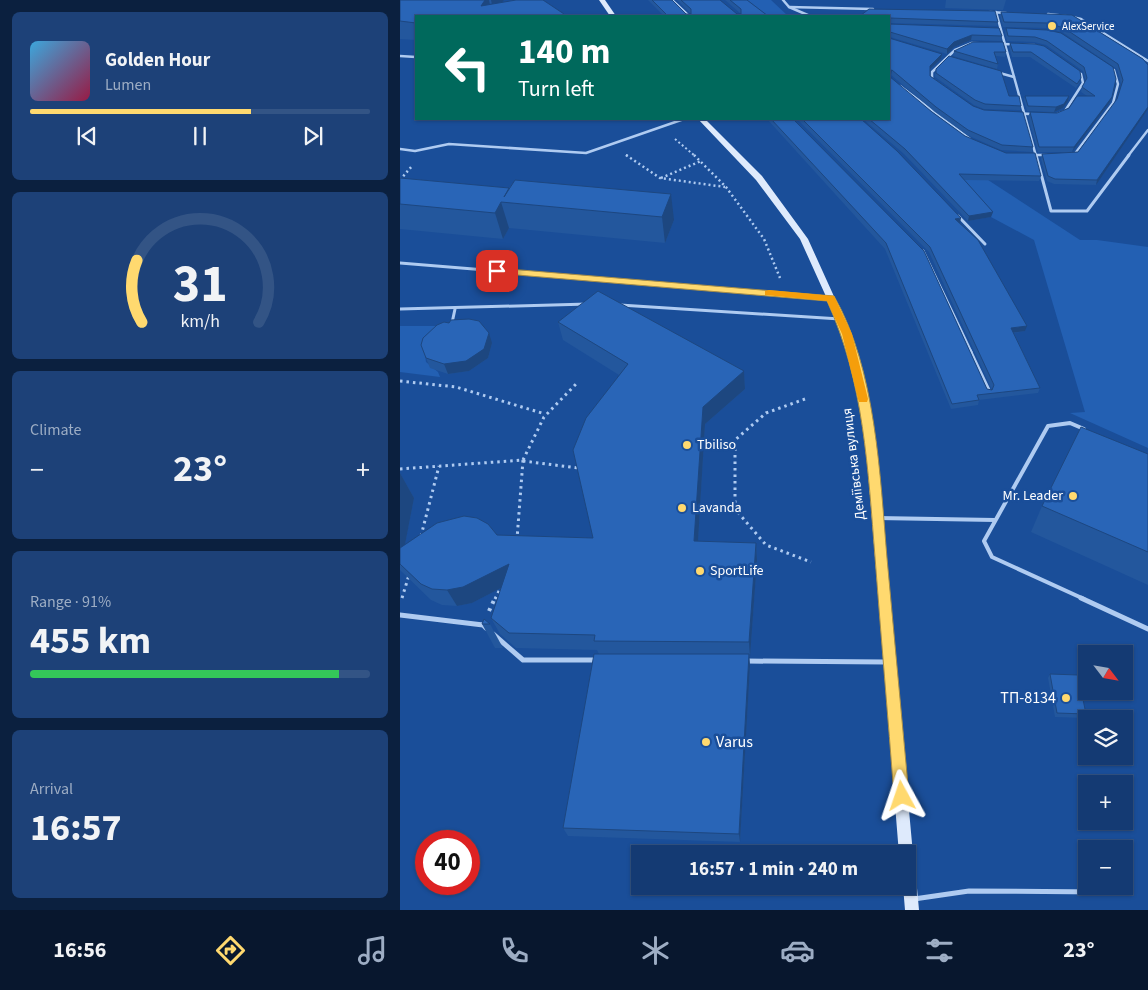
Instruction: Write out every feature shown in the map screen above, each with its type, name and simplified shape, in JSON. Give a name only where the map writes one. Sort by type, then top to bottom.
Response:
[{"type":"street","points":[[602,0],[612,15]]},
{"type":"street","name":"Деміївська вулиця","points":[[702,120],[759,178],[804,239],[847,334],[866,412],[905,845]]},
{"type":"lane","points":[[672,0],[688,15]]},
{"type":"lane","points":[[783,0],[789,7],[808,15]]},
{"type":"lane","points":[[789,7],[878,9]]},
{"type":"lane","points":[[986,12],[1015,13]]},
{"type":"lane","points":[[996,12],[1051,211],[1087,211],[1148,130]]},
{"type":"lane","points":[[1043,14],[1081,19],[1148,61]]},
{"type":"lane","points":[[992,29],[1010,30]]},
{"type":"lane","points":[[972,43],[1044,48],[1081,74],[1083,83],[1065,111],[1055,115],[984,112],[973,108],[932,79],[932,72],[947,57],[961,45],[972,43]]},
{"type":"lane","points":[[939,55],[956,60]]},
{"type":"lane","points":[[400,56],[415,57]]},
{"type":"lane","points":[[1065,156],[1074,155],[1113,103],[1118,84],[1114,70],[1106,65]]},
{"type":"lane","points":[[989,69],[1014,77]]},
{"type":"lane","points":[[896,82],[976,142]]},
{"type":"lane","points":[[400,149],[415,151],[449,144],[586,153],[681,120]]},
{"type":"lane","points":[[1026,155],[1055,156]]},
{"type":"lane","points":[[951,208],[985,244]]},
{"type":"lane","points":[[919,247],[926,254],[989,392]]},
{"type":"lane","points":[[400,264],[830,298]]},
{"type":"lane","points":[[400,309],[455,309],[568,302],[597,304]]},
{"type":"lane","points":[[617,305],[840,319]]},
{"type":"lane","points":[[451,330],[455,309]]},
{"type":"lane","points":[[1087,430],[1070,423],[1048,426],[984,541],[992,557],[1148,629]]},
{"type":"lane","points":[[877,518],[995,520]]},
{"type":"lane","points":[[400,615],[483,625],[523,660],[601,660]]},
{"type":"lane","points":[[737,661],[890,662]]},
{"type":"lane","points":[[911,905],[969,892],[1078,892]]},
{"type":"path","points":[[660,127],[700,161],[726,188],[764,238],[787,295]]},
{"type":"path","points":[[700,161],[660,178],[726,188]]},
{"type":"path","points":[[400,380],[425,381],[475,390],[545,414]]},
{"type":"path","points":[[517,545],[523,461],[532,436],[545,414],[578,382]]},
{"type":"path","points":[[805,399],[766,413],[735,440],[735,509],[766,545],[811,562]]},
{"type":"path","points":[[400,469],[523,461],[578,468]]},
{"type":"path","points":[[420,537],[432,500],[439,466]]},
{"type":"path","points":[[400,603],[412,565]]},
{"type":"path","points":[[483,625],[504,580]]},
{"type":"shaded area","points":[[742,0],[771,0],[787,15],[761,15]]},
{"type":"shaded area","points":[[890,104],[988,180],[1080,240],[1097,240],[1148,247],[1148,448],[1070,413],[1085,412],[1034,240],[991,217]]},
{"type":"shaded area","points":[[400,326],[442,326],[425,355],[426,362],[438,372],[440,377],[400,372]]},
{"type":"building","points":[[400,0],[485,0],[481,6],[516,0],[543,0],[564,15],[415,15],[415,23],[400,21]]},
{"type":"building","points":[[652,0],[672,0],[686,14],[691,14],[691,9],[681,0],[720,0],[737,14],[741,14],[741,9],[730,0],[747,0],[767,15],[667,15]]},
{"type":"building","points":[[869,9],[995,11],[998,22],[890,18],[890,15],[861,15]]},
{"type":"building","points":[[1001,12],[1072,15],[1143,59],[1148,65],[1148,107],[1097,180],[1055,179],[1048,176],[1042,154],[1078,152],[1117,99],[1123,80],[1118,64],[1064,28],[1047,23],[1004,22]]},
{"type":"building","points":[[890,24],[999,28],[1002,36],[972,35],[954,42],[947,49],[890,32]]},
{"type":"building","points":[[1006,28],[1047,30],[1061,33],[1113,67],[1116,79],[1112,97],[1074,147],[1039,147],[1030,112],[1057,113],[1069,108],[1077,96],[1095,96],[1082,87],[1087,78],[1084,67],[1047,41],[1035,37],[1008,36]]},
{"type":"building","points":[[890,38],[942,54],[930,66],[930,76],[973,106],[984,110],[1023,112],[1033,147],[1002,145],[968,130],[936,107],[892,70],[890,71]]},
{"type":"building","points":[[973,42],[1003,42],[1006,52],[994,52],[998,64],[954,51]]},
{"type":"building","points":[[1010,43],[1044,46],[1080,71],[1081,78],[1077,84],[1031,52],[1013,52]]},
{"type":"building","points":[[949,56],[1001,71],[1009,96],[1019,96],[1021,106],[985,104],[975,100],[936,73],[936,69]]},
{"type":"building","points":[[890,77],[932,112],[965,136],[1006,153],[1035,153],[1041,176],[959,174],[993,212],[969,216],[905,149],[870,120],[890,120]]},
{"type":"building","points":[[1025,96],[1069,96],[1064,104],[1056,107],[1028,106]]},
{"type":"building","points":[[772,120],[794,120],[924,251],[987,389],[992,390],[994,385],[930,247],[803,120],[862,120],[897,151],[961,218],[955,219],[978,240],[1027,326],[1011,328],[1040,388],[977,395],[979,400],[952,404],[886,243]]},
{"type":"building","points":[[400,178],[509,188],[504,197],[515,180],[671,194],[662,217],[501,202],[495,213],[400,204]]},
{"type":"building","points":[[598,291],[744,371],[703,407],[694,541],[756,543],[749,642],[594,641],[595,635],[509,633],[491,618],[509,564],[463,587],[447,590],[432,589],[421,584],[400,564],[400,548],[437,523],[464,516],[477,518],[488,524],[497,535],[593,538],[573,450],[586,418],[628,364],[558,322]]},
{"type":"building","points":[[469,319],[479,321],[489,333],[484,349],[466,361],[444,364],[426,358],[421,345],[423,338],[437,325],[444,322],[449,323],[451,320]]},
{"type":"building","points":[[1081,427],[1148,454],[1148,552],[1042,506]]},
{"type":"building","points":[[484,619],[490,624],[482,624]]},
{"type":"building","points":[[594,654],[749,654],[739,834],[563,828]]},
{"type":"building","name":"ТП-8134","points":[[1050,674],[1078,675],[1078,700],[1083,700],[1085,710],[1078,710],[1078,714],[1057,713]]},
{"type":"slow traffic","points":[[769,293],[830,298],[847,334],[863,399]]},
{"type":"place","name":"AlexService","points":[[1052,26]]},
{"type":"place","name":"Tbiliso","points":[[687,445]]},
{"type":"place","name":"Mr. Leader","points":[[1073,496]]},
{"type":"place","name":"Lavanda","points":[[682,508]]},
{"type":"place","name":"SportLife","points":[[700,571]]},
{"type":"place","name":"ТП-8134","points":[[1066,698]]},
{"type":"place","name":"Varus","points":[[706,742]]},
{"type":"route","points":[[497,271],[830,298],[847,334],[866,412],[873,470],[902,796]]}]
